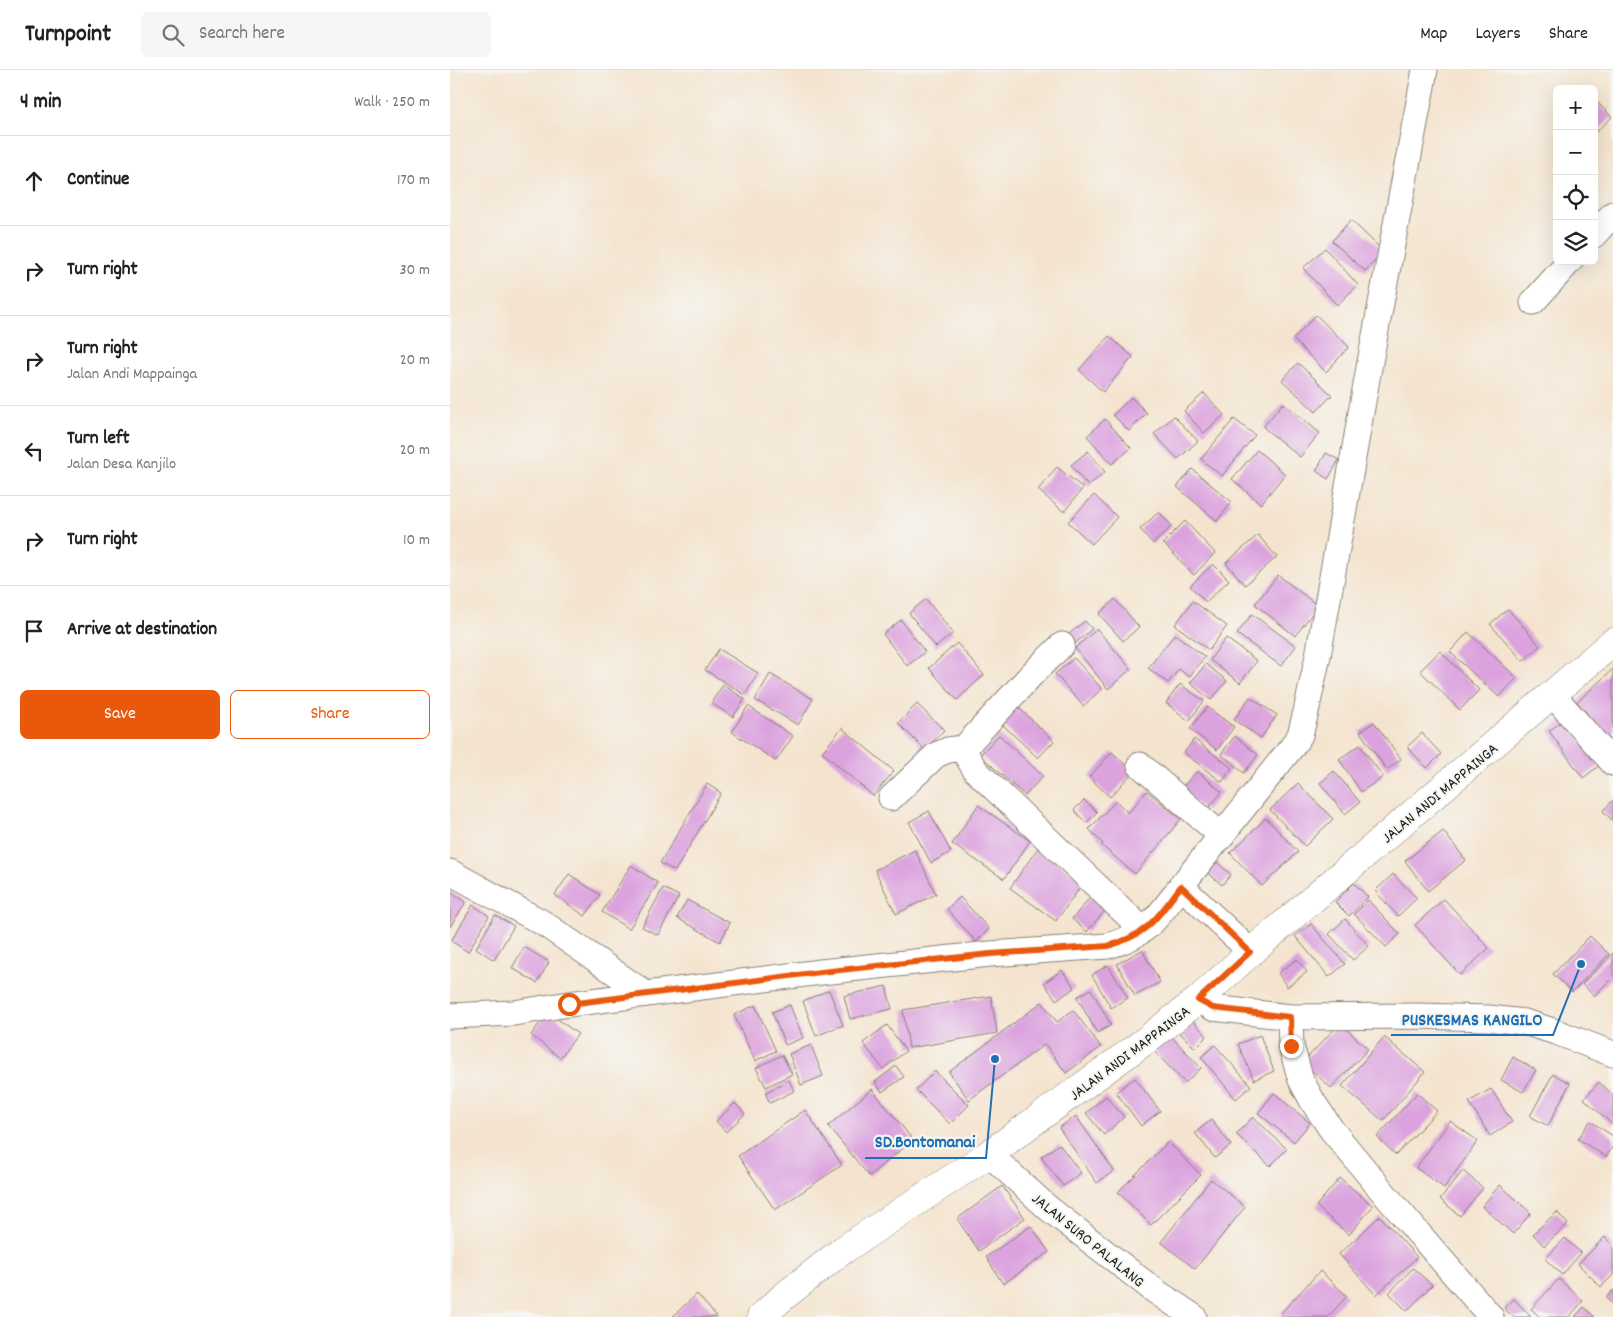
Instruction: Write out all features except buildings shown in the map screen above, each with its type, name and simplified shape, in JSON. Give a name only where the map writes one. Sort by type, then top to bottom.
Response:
[{"type":"main road","name":"JALAN ANDI MAPPAINGA","points":[[761,1317],[783,1297],[843,1250],[989,1154],[1141,1044],[1198,1000],[1250,952],[1613,642]]},
{"type":"street","points":[[450,1016],[514,1013],[569,1004],[821,972],[990,954],[1108,946],[1126,941],[1158,917],[1300,735],[1318,656],[1370,362],[1425,70]]},
{"type":"street","points":[[1598,231],[1613,214]]},
{"type":"street","points":[[1533,302],[1566,265]]},
{"type":"street","points":[[891,798],[936,755],[948,750],[964,748],[1033,673],[1062,645]]},
{"type":"street","points":[[1553,695],[1613,763]]},
{"type":"street","points":[[964,748],[976,771],[1143,930]]},
{"type":"street","points":[[1140,764],[1222,836]]},
{"type":"street","points":[[450,872],[543,923],[646,994]]},
{"type":"street","points":[[1181,886],[1250,952]]},
{"type":"street","points":[[1198,1000],[1213,1008],[1290,1017],[1418,1016],[1489,1018],[1524,1022],[1613,1054]]},
{"type":"street","points":[[1290,1017],[1291,1046],[1301,1080],[1312,1102],[1344,1144],[1491,1317]]},
{"type":"street","name":"JALAN SURO PALALANG","points":[[989,1154],[1048,1208],[1156,1291],[1194,1317]]},
{"type":"place","name":"PUSKESMAS KANGILO","points":[[1581,964]]},
{"type":"place","name":"SD.Bontomanai","points":[[995,1059]]},
{"type":"route","points":[[569,1004],[821,972],[990,954],[1108,946],[1126,941],[1143,930],[1158,917],[1181,886],[1250,952],[1198,1000],[1213,1008],[1290,1017],[1291,1046]]}]
